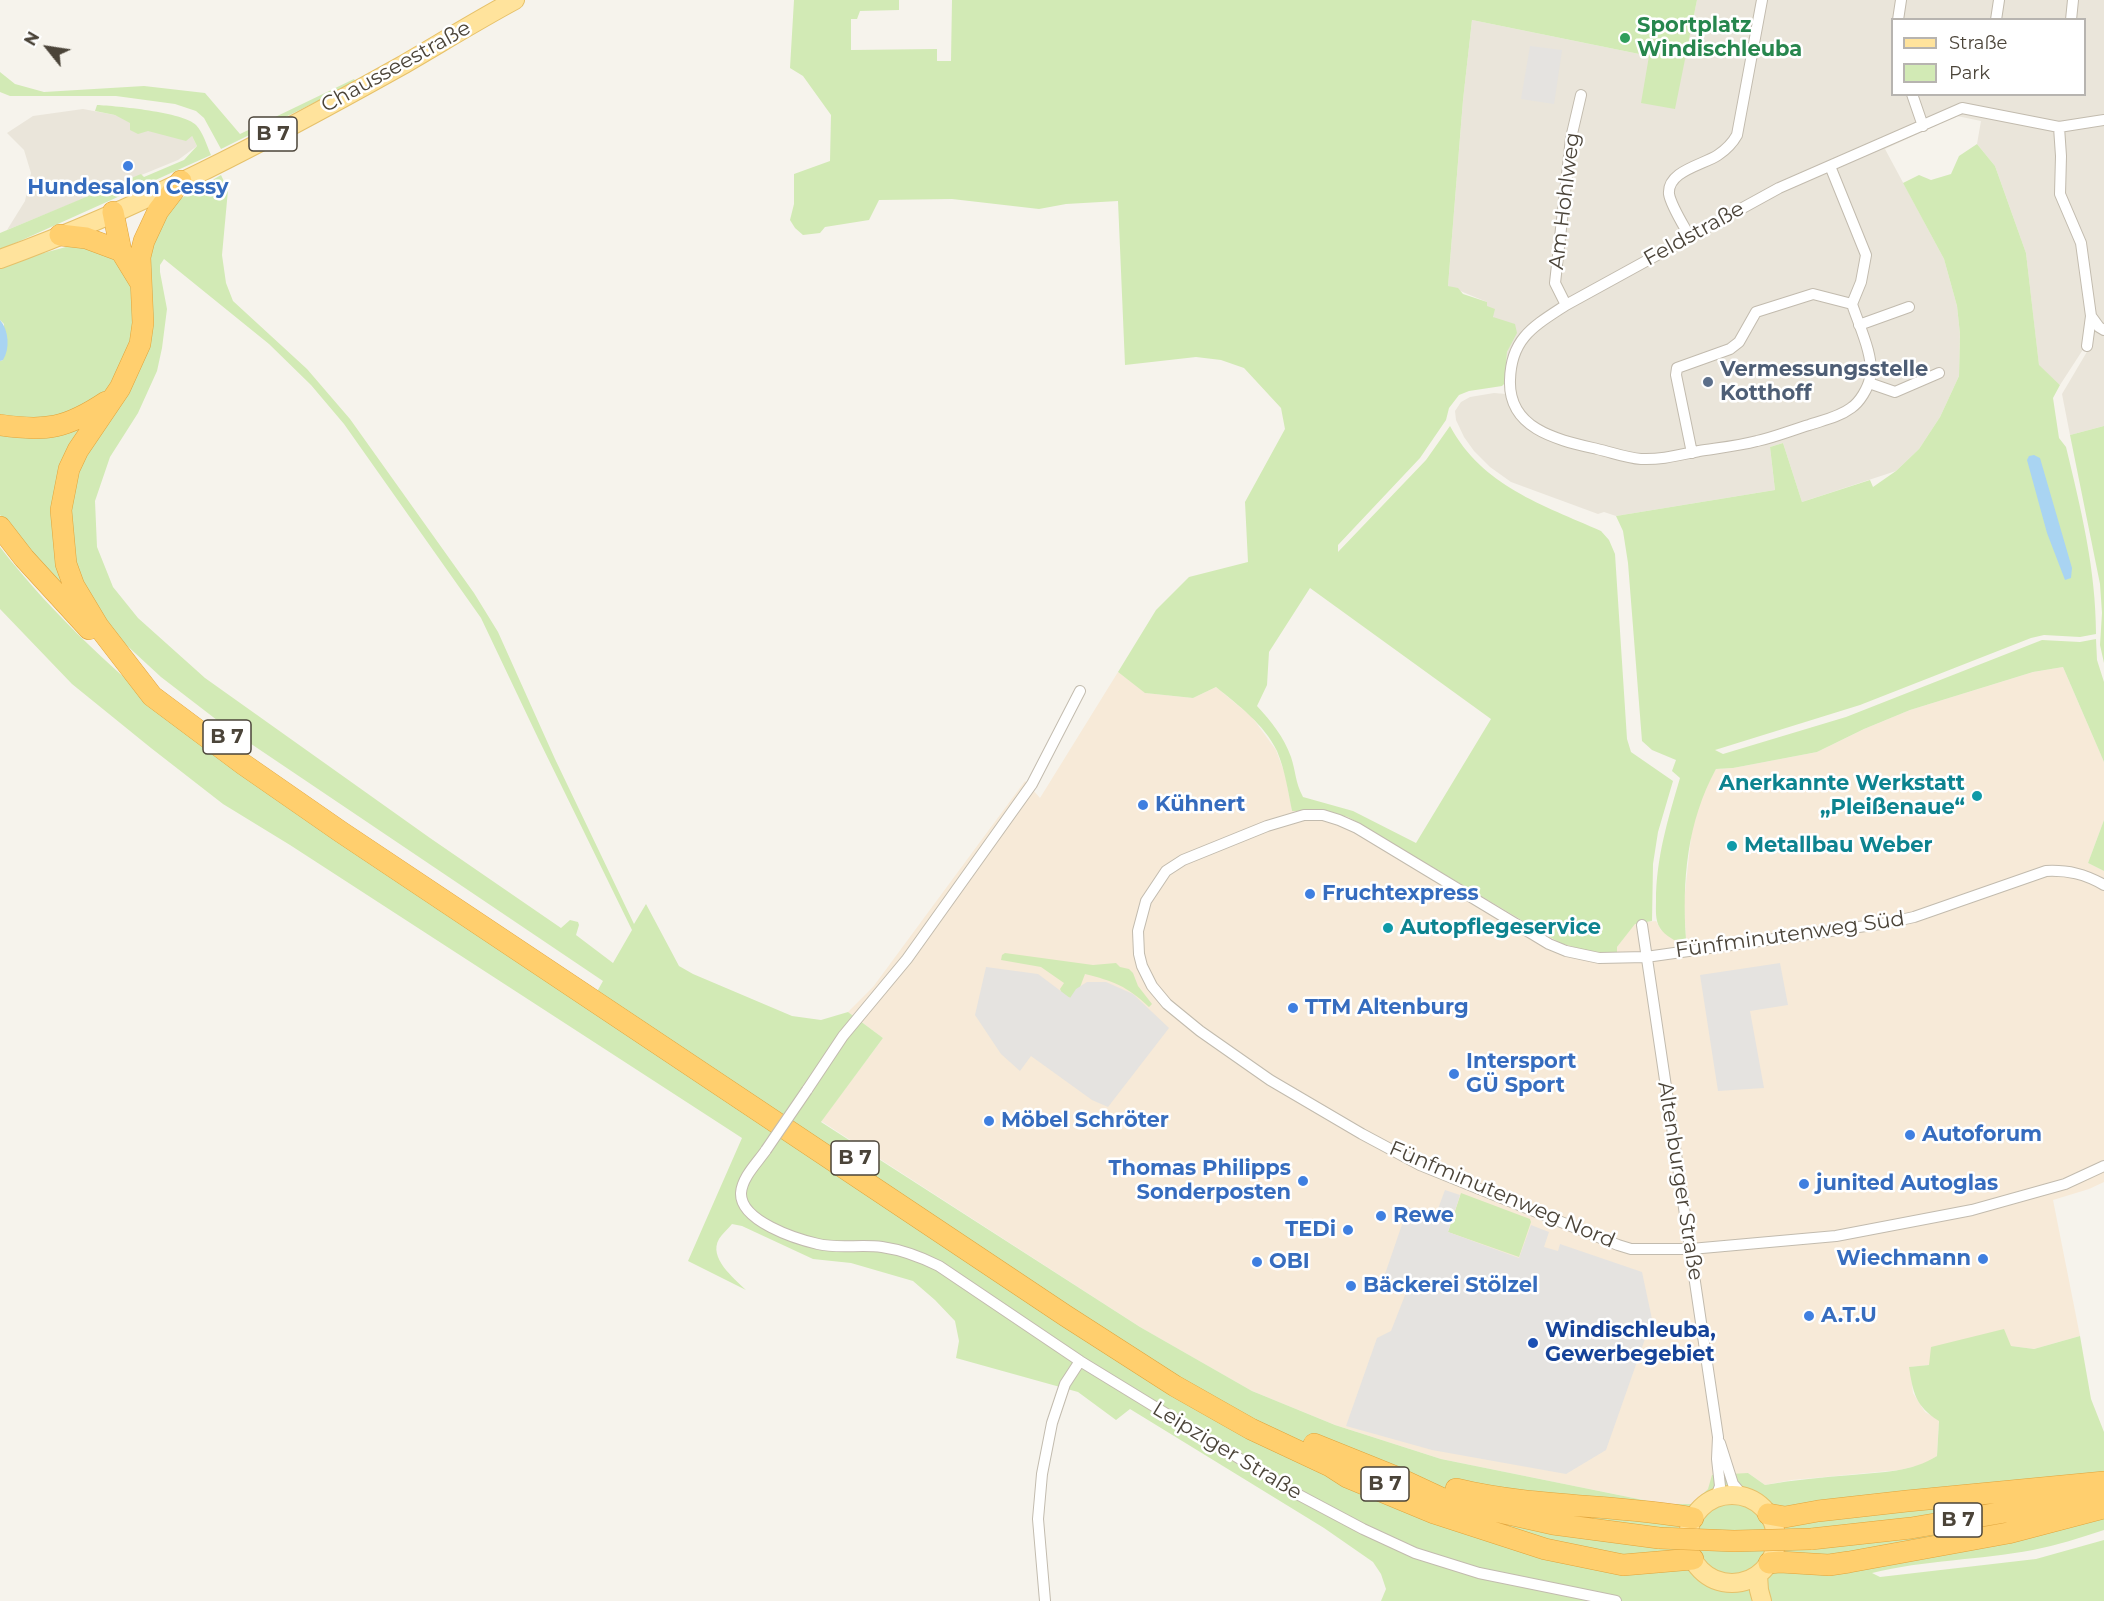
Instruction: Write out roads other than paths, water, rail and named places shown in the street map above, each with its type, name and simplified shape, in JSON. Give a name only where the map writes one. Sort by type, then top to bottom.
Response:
[{"type":"highway","points":[[130,254],[144,241],[158,211],[181,181]]},
{"type":"highway","points":[[118,210],[130,254],[142,285],[143,323],[140,344],[120,388],[78,450],[69,470],[61,510],[66,564],[74,586],[98,626],[125,664]]},
{"type":"highway","points":[[60,235],[86,238],[130,254]]},
{"type":"highway","points":[[0,425],[25,429],[66,425],[112,399]]},
{"type":"highway","name":"B 7","points":[[0,527],[31,566],[125,664],[152,696],[243,764],[1144,1368],[1204,1404],[1277,1442],[1330,1466],[1346,1469],[1423,1496],[1441,1498],[1553,1524],[1659,1538],[1734,1541],[1811,1539],[1911,1528],[2104,1495]]},
{"type":"highway","name":"B 7","points":[[125,664],[159,684],[224,734],[330,808],[1166,1365],[1288,1432],[1441,1498]]},
{"type":"highway","points":[[1330,1466],[1347,1477],[1434,1514],[1545,1549],[1623,1565],[1692,1559]]},
{"type":"highway","points":[[1396,1477],[1414,1478],[1460,1490],[1520,1500],[1653,1511],[1694,1518]]},
{"type":"highway","points":[[1768,1514],[1785,1517],[1874,1505],[2104,1482]]},
{"type":"highway","points":[[1763,1569],[1780,1562],[1829,1565],[1849,1562],[2008,1533],[2104,1508]]},
{"type":"main road","name":"Chausseestraße","points":[[181,181],[401,66],[515,0]]},
{"type":"main road","name":"B 7","points":[[0,259],[181,181]]},
{"type":"main road","points":[[1762,1601],[1759,1590],[1763,1569],[1776,1544],[1776,1533],[1768,1514],[1757,1503],[1744,1497],[1729,1495],[1703,1506],[1694,1518],[1688,1534],[1692,1559],[1698,1568],[1714,1580],[1734,1584],[1743,1582],[1763,1569]]},
{"type":"main road","points":[[1734,1584],[1750,1601]]},
{"type":"street","points":[[1690,237],[1669,196],[1670,186],[1673,178],[1717,156],[1732,145],[1737,135],[1762,0]]},
{"type":"street","points":[[1898,18],[1901,0]]},
{"type":"street","points":[[1996,18],[1999,0]]},
{"type":"street","points":[[2071,18],[2073,0]]},
{"type":"street","name":"Am Hohlweg","points":[[1566,305],[1555,283],[1570,138],[1581,95]]},
{"type":"street","points":[[1913,96],[1923,126]]},
{"type":"street","name":"Feldstraße","points":[[1692,453],[1666,459],[1639,459],[1557,440],[1540,432],[1515,407],[1510,388],[1513,356],[1520,341],[1532,327],[1566,305],[1779,188],[1962,108],[2059,127],[2104,120]]},
{"type":"street","points":[[2059,127],[2060,194],[2081,243],[2091,316],[2087,346],[2104,335]]},
{"type":"street","points":[[1830,166],[1866,255],[1861,282],[1852,304],[1870,361],[1871,376],[1864,393],[1854,407],[1839,415],[1759,441],[1692,453],[1676,375],[1677,368],[1730,349],[1739,342],[1756,312],[1813,294],[1852,304]]},
{"type":"street","points":[[1859,325],[1909,307]]},
{"type":"street","points":[[2091,316],[2104,330]]},
{"type":"street","points":[[1869,382],[1895,392],[1939,373]]},
{"type":"street","name":"Leipziger Straße","points":[[1080,691],[1032,784],[907,959],[843,1036],[751,1171],[741,1192],[742,1202],[747,1211],[758,1220],[781,1232],[819,1245],[881,1247],[918,1255],[939,1266],[1080,1361],[1308,1500],[1415,1553],[1479,1573],[1616,1601]]},
{"type":"street","name":"Fünfminutenweg Nord","points":[[1646,957],[1599,958],[1566,951],[1549,944],[1357,828],[1323,815],[1304,815],[1287,819],[1183,860],[1166,871],[1152,889],[1146,901],[1138,931],[1142,966],[1152,986],[1167,1004],[1200,1032],[1234,1056],[1362,1134],[1420,1165],[1618,1245],[1631,1248],[1691,1249]]},
{"type":"street","name":"Fünfminutenweg Süd","points":[[1646,957],[1887,923],[1914,917],[2046,871],[2065,871],[2090,876],[2104,885]]},
{"type":"street","name":"Altenburger Straße","points":[[1642,925],[1718,1437],[1733,1484],[1744,1497]]},
{"type":"street","points":[[1691,1249],[1836,1236],[1972,1210],[2065,1184],[2104,1166]]},
{"type":"street","points":[[1045,1601],[1038,1519],[1042,1474],[1055,1414],[1065,1384],[1080,1361]]},
{"type":"street","name":"Altenburger Straße","points":[[1715,1499],[1720,1486],[1717,1459],[1718,1437]]},
{"type":"water","points":[[0,320],[7,334],[8,345],[3,360],[0,361]]},
{"type":"water","points":[[2034,455],[2040,458],[2072,568],[2071,578],[2065,580],[2047,533],[2027,460],[2029,456]]},
{"type":"place","name":"Sportplatz Windischleuba","points":[[1625,38]]},
{"type":"place","name":"Hundesalon Cessy","points":[[128,166]]},
{"type":"place","name":"Vermessungsstelle Kotthoff","points":[[1708,382]]},
{"type":"place","name":"Anerkannte Werkstatt „Pleißenaue“","points":[[1977,796]]},
{"type":"place","name":"Kühnert","points":[[1143,805]]},
{"type":"place","name":"Metallbau Weber","points":[[1732,846]]},
{"type":"place","name":"Fruchtexpress","points":[[1310,894]]},
{"type":"place","name":"Autopflegeservice","points":[[1388,928]]},
{"type":"place","name":"TTM Altenburg","points":[[1293,1008]]},
{"type":"place","name":"Intersport GÜ Sport","points":[[1454,1074]]},
{"type":"place","name":"Möbel Schröter","points":[[989,1121]]},
{"type":"place","name":"Autoforum","points":[[1910,1135]]},
{"type":"place","name":"Thomas Philipps Sonderposten","points":[[1303,1181]]},
{"type":"place","name":"junited Autoglas","points":[[1804,1184]]},
{"type":"place","name":"Rewe","points":[[1381,1216]]},
{"type":"place","name":"TEDi","points":[[1348,1230]]},
{"type":"place","name":"Wiechmann","points":[[1983,1259]]},
{"type":"place","name":"OBI","points":[[1257,1262]]},
{"type":"place","name":"Bäckerei Stölzel","points":[[1351,1286]]},
{"type":"place","name":"A.T.U","points":[[1809,1316]]},
{"type":"place","name":"Windischleuba, Gewerbegebiet","points":[[1533,1343]]}]
